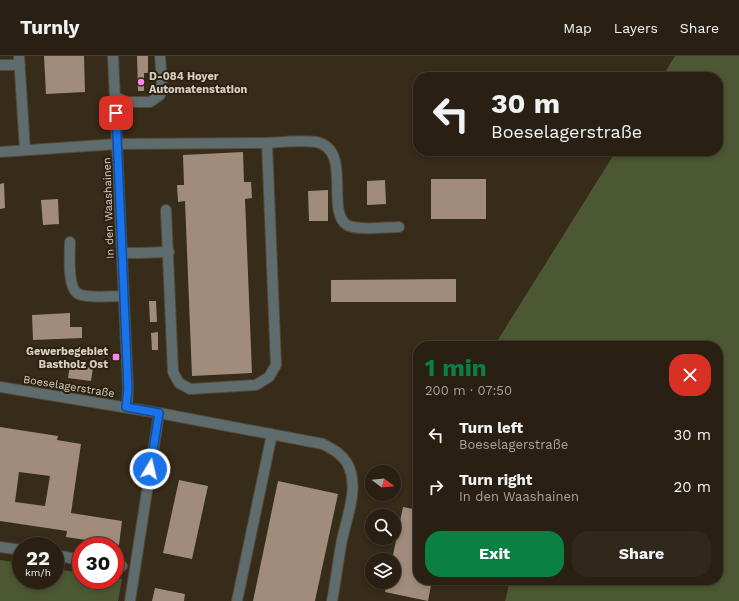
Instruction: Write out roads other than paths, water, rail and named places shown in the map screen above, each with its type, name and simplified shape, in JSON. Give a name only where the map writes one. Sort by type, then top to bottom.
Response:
[{"type":"street","name":"In den Waashainen","points":[[113,56],[128,389],[126,407]]},
{"type":"street","points":[[115,97],[127,102],[150,102],[160,95],[162,81],[160,56]]},
{"type":"street","points":[[0,65],[20,61],[25,150]]},
{"type":"street","points":[[0,152],[118,144],[317,142],[326,146],[333,154],[336,166],[341,219],[348,225],[357,228],[399,227]]},
{"type":"street","points":[[166,210],[173,372],[179,383],[190,389],[256,385],[269,377],[276,365],[267,143]]},
{"type":"street","points":[[70,242],[72,285],[78,293],[85,296],[124,296]]},
{"type":"street","points":[[122,253],[169,252]]},
{"type":"street","name":"Boeselagerstraße","points":[[0,387],[126,407],[272,434],[323,444],[337,451],[347,463],[352,477],[352,496],[342,541],[332,601]]},
{"type":"street","points":[[130,601],[159,413]]},
{"type":"street","points":[[237,601],[272,434]]},
{"type":"street","points":[[0,547],[12,549]]},
{"type":"place","name":"D-084 Hoyer Automatenstation","points":[[141,82]]},
{"type":"place","name":"Gewerbegebiet Bastholz Ost","points":[[116,357]]}]
